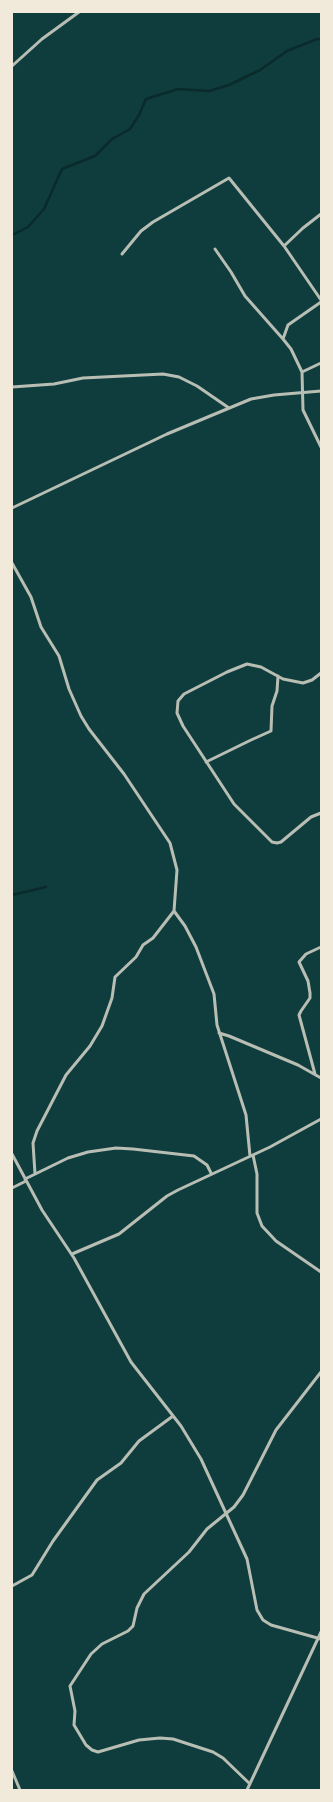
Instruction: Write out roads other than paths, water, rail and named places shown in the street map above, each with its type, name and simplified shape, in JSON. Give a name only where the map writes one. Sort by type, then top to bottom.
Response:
[{"type":"street","points":[[12,66],[42,39],[79,12]]},
{"type":"street","points":[[122,254],[141,231],[153,222],[229,178],[284,246],[321,301],[288,325],[283,339]]},
{"type":"street","points":[[284,246],[321,214]]},
{"type":"street","points":[[216,249],[245,296],[291,349],[302,372],[303,410],[321,447]]},
{"type":"street","points":[[302,372],[321,363]]},
{"type":"street","points":[[12,387],[54,384],[83,378],[163,374],[179,377],[197,386],[229,408]]},
{"type":"street","points":[[12,508],[167,434],[229,408],[251,400],[274,395],[296,394],[302,391],[321,391]]},
{"type":"street","points":[[12,563],[31,597],[41,627],[59,656],[69,689],[81,716],[89,730],[128,780],[170,844],[177,870],[174,911],[153,938],[143,944],[136,957],[115,977],[112,998],[102,1026],[90,1046],[66,1075],[37,1132],[33,1143],[35,1174]]},
{"type":"street","points":[[321,673],[312,680],[303,683],[278,676],[261,667],[247,664],[184,694],[178,700],[177,713],[183,726],[234,804],[272,842],[281,842],[321,812]]},
{"type":"street","points":[[206,762],[271,731],[272,706],[277,691],[278,676]]},
{"type":"street","points":[[174,911],[185,926],[196,947],[214,994],[219,1033],[242,1101],[248,1128],[251,1156],[256,1174],[257,1214],[262,1226],[276,1241],[321,1272]]},
{"type":"street","points":[[316,1074],[299,1016],[310,998],[310,993],[308,981],[298,962],[306,954],[321,947]]},
{"type":"street","points":[[219,1033],[277,1056],[316,1074],[321,1078]]},
{"type":"street","points":[[72,1254],[119,1234],[167,1196],[211,1173],[251,1156],[321,1119]]},
{"type":"street","points":[[12,1188],[35,1174],[68,1158],[88,1152],[116,1148],[194,1156],[207,1165],[211,1173]]},
{"type":"street","points":[[12,1154],[42,1210],[72,1254],[131,1362],[173,1416],[201,1460],[247,1559],[257,1610],[262,1620],[271,1625],[320,1639]]},
{"type":"street","points":[[250,1784],[224,1758],[213,1752],[174,1739],[160,1738],[139,1740],[98,1752],[92,1750],[81,1738],[73,1722],[75,1711],[70,1686],[91,1654],[102,1644],[128,1631],[133,1626],[137,1608],[144,1594],[189,1552],[207,1529],[226,1514],[243,1495],[276,1430],[321,1372]]},
{"type":"street","points":[[12,1586],[32,1576],[53,1541],[97,1480],[121,1463],[139,1441],[173,1416]]},
{"type":"street","points":[[247,1790],[320,1639],[321,1632]]},
{"type":"street","points":[[12,1771],[20,1790]]},
{"type":"waterway","points":[[12,235],[28,227],[44,209],[62,169],[95,156],[112,139],[130,129],[139,115],[146,99],[178,89],[209,91],[229,85],[260,70],[287,51],[317,39],[321,39]]},
{"type":"waterway","points":[[12,895],[46,887]]}]
